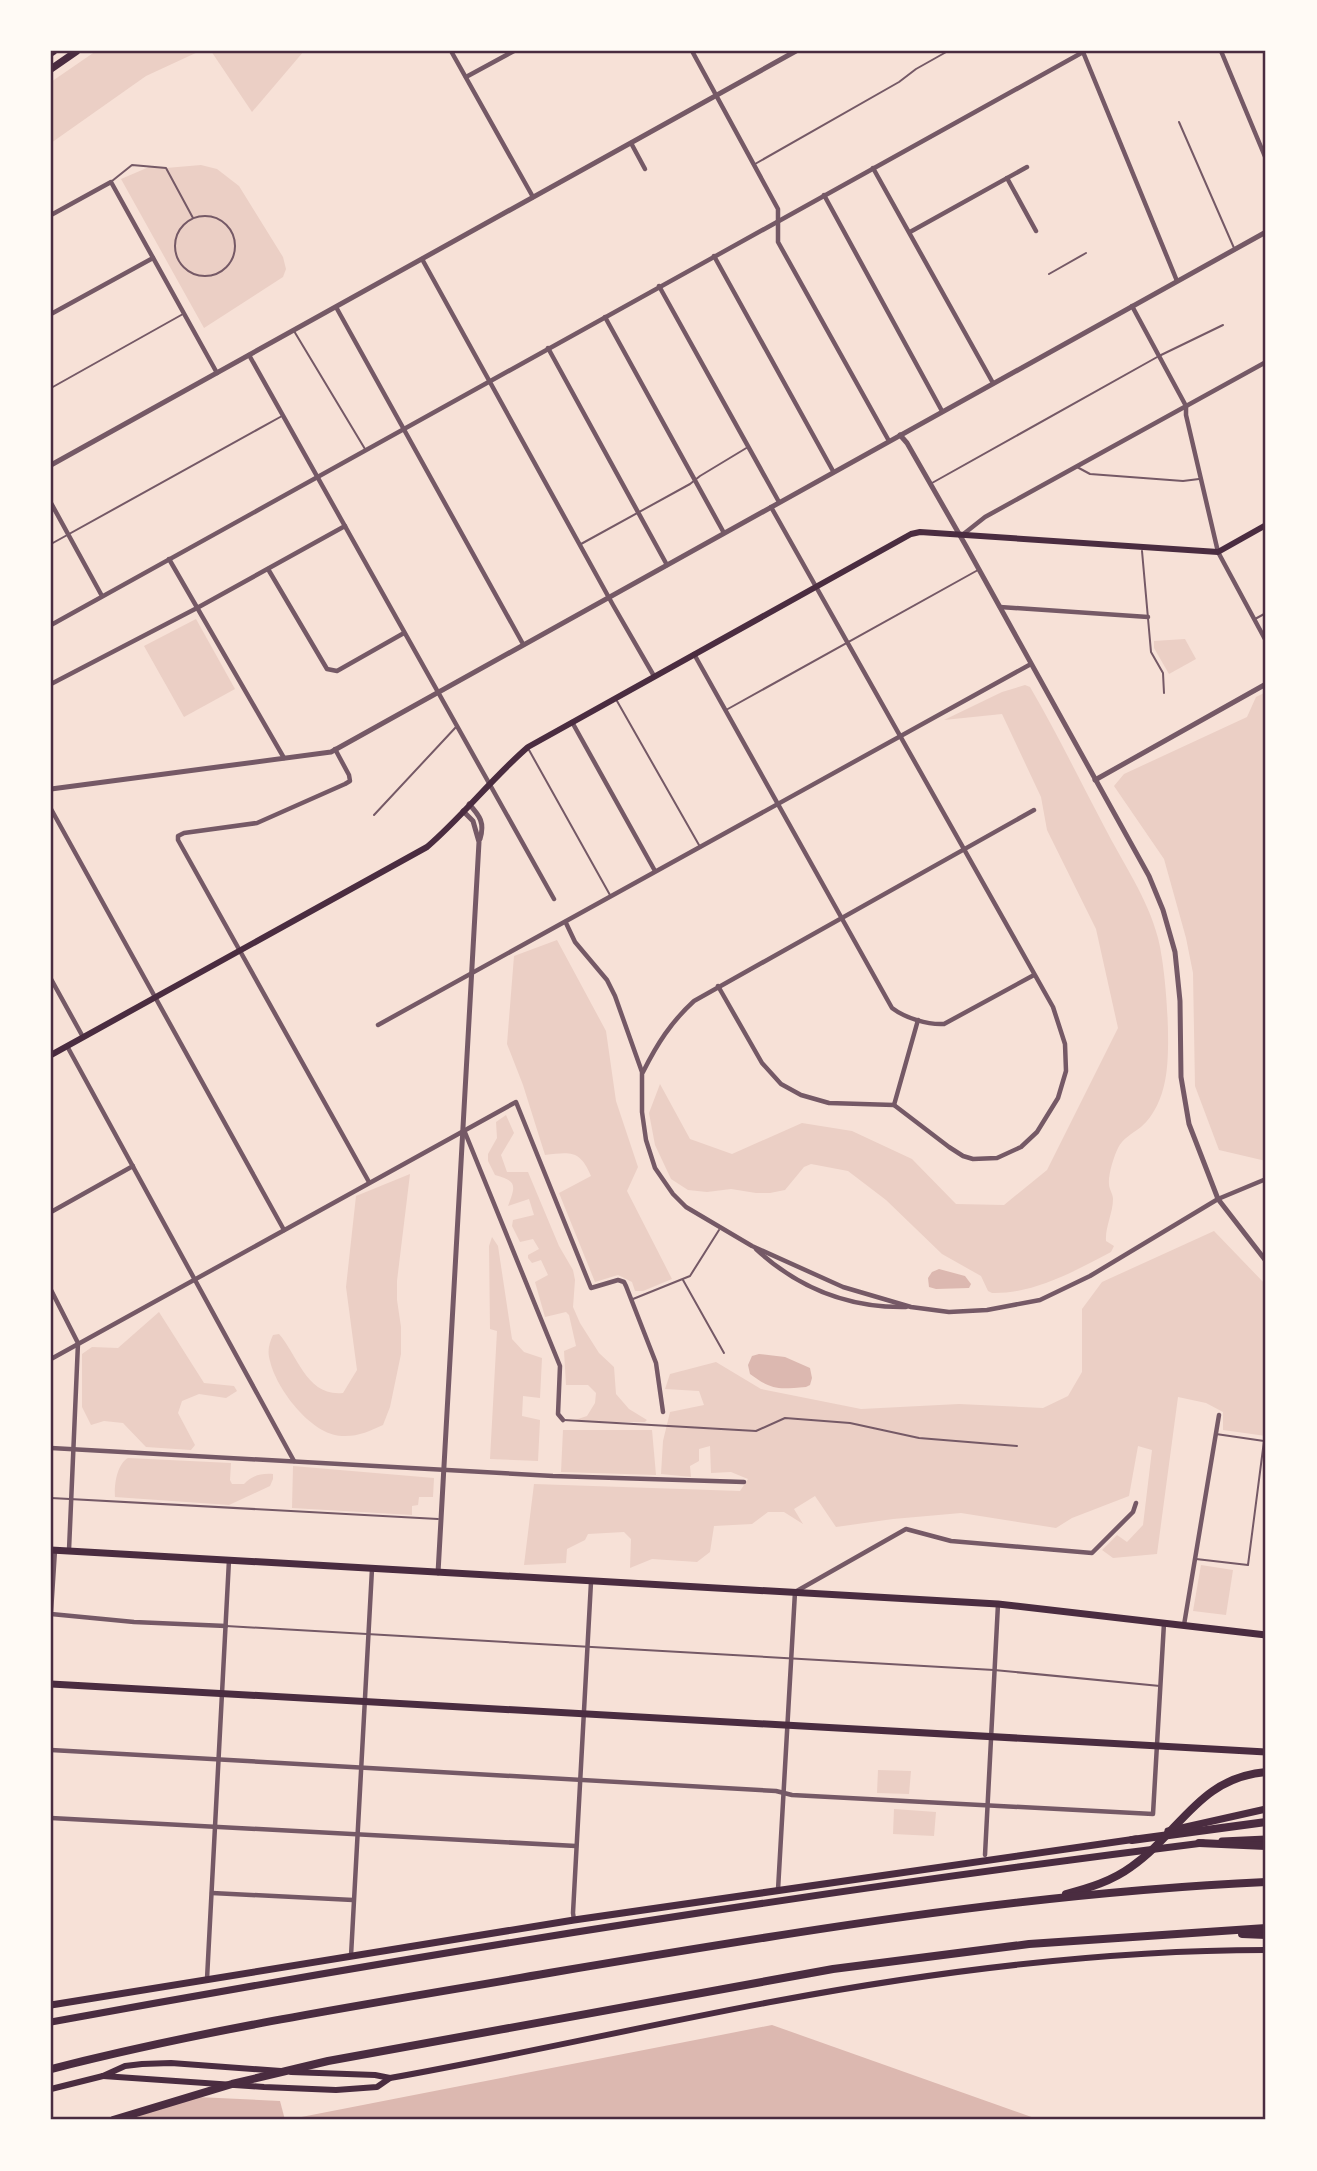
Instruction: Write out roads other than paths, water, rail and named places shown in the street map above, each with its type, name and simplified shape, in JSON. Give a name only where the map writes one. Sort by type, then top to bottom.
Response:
[{"type":"highway","points":[[1046,1900],[1097,1885],[1124,1872],[1148,1854],[1207,1794],[1231,1780],[1262,1772]]},
{"type":"highway","points":[[1132,1840],[1266,1822]]},
{"type":"highway","points":[[1199,1843],[1266,1846]]},
{"type":"highway","points":[[51,2069],[242,2026],[877,1919],[1046,1900],[1266,1882]]},
{"type":"highway","points":[[113,2120],[220,2088],[328,2061],[882,1961],[1041,1943],[1266,1928]]},
{"type":"highway","points":[[1177,1934],[1266,1935]]},
{"type":"main road","points":[[51,69],[78,51]]},
{"type":"main road","points":[[51,1055],[427,847],[528,747],[911,534],[1218,552],[1266,525]]},
{"type":"main road","points":[[53,1550],[998,1604],[1266,1635]]},
{"type":"main road","points":[[51,1684],[1266,1752]]},
{"type":"main road","points":[[51,2005],[574,1920],[1132,1840],[1266,1810]]},
{"type":"main road","points":[[51,2022],[316,1973],[623,1924],[1199,1843],[1266,1839]]},
{"type":"main road","points":[[103,2076],[336,2090],[377,2087],[390,2078],[761,2004],[898,1981],[1062,1961],[1180,1953],[1266,1951]]},
{"type":"main road","points":[[51,2089],[103,2076],[125,2066],[161,2063],[342,2075],[375,2074],[390,2078]]},
{"type":"street","points":[[452,51],[533,197]]},
{"type":"street","points":[[466,77],[514,51]]},
{"type":"street","points":[[692,51],[778,209],[778,242],[889,441]]},
{"type":"street","points":[[51,465],[796,51]]},
{"type":"street","points":[[51,625],[1083,51],[1177,281]]},
{"type":"street","points":[[1221,51],[1266,159]]},
{"type":"street","points":[[631,143],[645,169]]},
{"type":"street","points":[[910,232],[1027,167]]},
{"type":"street","points":[[873,168],[993,383]]},
{"type":"street","points":[[1007,178],[1036,231]]},
{"type":"street","points":[[51,215],[111,182],[217,373]]},
{"type":"street","points":[[824,195],[942,411]]},
{"type":"street","points":[[51,789],[335,749],[1266,232]]},
{"type":"street","points":[[714,256],[833,471]]},
{"type":"street","points":[[51,314],[153,258]]},
{"type":"street","points":[[422,259],[654,676]]},
{"type":"street","points":[[659,286],[779,502]]},
{"type":"street","points":[[1132,306],[1186,406],[1218,552],[1266,641]]},
{"type":"street","points":[[336,307],[523,644]]},
{"type":"street","points":[[605,317],[724,533]]},
{"type":"street","points":[[548,348],[667,565]]},
{"type":"street","points":[[249,355],[554,900]]},
{"type":"street","points":[[961,536],[985,517],[1266,362]]},
{"type":"street","points":[[900,435],[961,536],[1149,876],[1163,909],[1175,952],[1179,976],[1181,1077],[1185,1106],[1199,1155],[1218,1199],[1266,1261]]},
{"type":"street","points":[[51,503],[102,596]]},
{"type":"street","points":[[718,986],[762,1063],[781,1084],[800,1095],[830,1103],[894,1105],[963,1156],[985,1160],[1021,1147],[1037,1132],[1048,1116],[1058,1098],[1066,1072],[1065,1044],[1053,1007],[771,507]]},
{"type":"street","points":[[51,684],[197,608],[345,526]]},
{"type":"street","points":[[169,559],[284,758]]},
{"type":"street","points":[[268,569],[327,669],[332,672],[404,634]]},
{"type":"street","points":[[1000,607],[1148,617]]},
{"type":"street","points":[[694,654],[891,1008],[918,1020],[944,1024],[1034,975]]},
{"type":"street","points":[[378,1025],[1031,664]]},
{"type":"street","points":[[1096,780],[1266,684]]},
{"type":"street","points":[[572,722],[655,871]]},
{"type":"street","points":[[335,749],[350,781],[257,823],[184,833],[178,836],[178,840],[369,1182]]},
{"type":"street","points":[[438,1573],[479,842],[483,828],[481,817],[469,804]]},
{"type":"street","points":[[51,808],[284,1230]]},
{"type":"street","points":[[642,1072],[662,1036],[694,1001],[1034,810]]},
{"type":"street","points":[[463,811],[473,821],[479,842]]},
{"type":"street","points":[[566,923],[575,942],[607,980],[615,996],[642,1072],[642,1112],[646,1140],[655,1168],[673,1194],[686,1207],[752,1246],[842,1287],[911,1307]]},
{"type":"street","points":[[51,979],[83,1037]]},
{"type":"street","points":[[894,1105],[918,1020]]},
{"type":"street","points":[[67,1046],[294,1461]]},
{"type":"street","points":[[51,1359],[516,1102],[592,1288],[621,1280],[632,1300],[656,1363],[663,1412]]},
{"type":"street","points":[[464,1130],[560,1366],[558,1414],[563,1420]]},
{"type":"street","points":[[51,1212],[133,1166]]},
{"type":"street","points":[[752,1246],[784,1273],[822,1294],[863,1305],[949,1312],[987,1310],[1040,1300],[1090,1276],[1218,1199],[1266,1179]]},
{"type":"street","points":[[51,1290],[78,1343],[69,1551]]},
{"type":"street","points":[[1184,1625],[1219,1415]]},
{"type":"street","points":[[51,1448],[553,1476],[744,1482]]},
{"type":"street","points":[[778,1890],[795,1592],[906,1529],[951,1541],[1092,1553],[1133,1512],[1136,1503]]},
{"type":"street","points":[[53,1550],[51,1613],[134,1622],[226,1626]]},
{"type":"street","points":[[207,1979],[229,1560]]},
{"type":"street","points":[[351,1957],[372,1569]]},
{"type":"street","points":[[574,1920],[591,1582]]},
{"type":"street","points":[[985,1855],[998,1604]]},
{"type":"street","points":[[51,1749],[776,1791],[785,1795],[1153,1814],[1164,1623]]},
{"type":"street","points":[[51,1818],[576,1846]]},
{"type":"street","points":[[212,1893],[353,1900]]},
{"type":"lane","points":[[754,164],[899,82],[948,51]]},
{"type":"lane","points":[[1179,122],[1234,249]]},
{"type":"lane","points":[[111,182],[132,165],[166,168],[193,219]]},
{"type":"lane","points":[[205,216],[217,218],[231,230],[235,242],[234,254],[229,265],[218,273],[206,276],[194,274],[179,261],[175,249],[176,237],[183,226],[193,219],[205,216]]},
{"type":"lane","points":[[1049,274],[1086,253]]},
{"type":"lane","points":[[51,388],[184,314]]},
{"type":"lane","points":[[931,483],[1159,356],[1223,325]]},
{"type":"lane","points":[[293,331],[366,450]]},
{"type":"lane","points":[[51,544],[283,416]]},
{"type":"lane","points":[[580,545],[748,447]]},
{"type":"lane","points":[[1076,466],[1090,474],[1183,481],[1200,479]]},
{"type":"lane","points":[[1142,547],[1151,652],[1163,673],[1164,693]]},
{"type":"lane","points":[[726,710],[978,569]]},
{"type":"lane","points":[[1255,620],[1266,613]]},
{"type":"lane","points":[[615,698],[699,846]]},
{"type":"lane","points":[[374,815],[456,727]]},
{"type":"lane","points":[[528,747],[610,896]]},
{"type":"lane","points":[[632,1300],[690,1276],[720,1228]]},
{"type":"lane","points":[[683,1279],[724,1353]]},
{"type":"lane","points":[[563,1420],[756,1431],[785,1418],[850,1423],[919,1438],[1017,1446]]},
{"type":"lane","points":[[1195,1559],[1248,1565],[1264,1441],[1215,1434]]},
{"type":"lane","points":[[51,1498],[441,1519]]},
{"type":"lane","points":[[226,1626],[994,1670],[1161,1686]]}]
